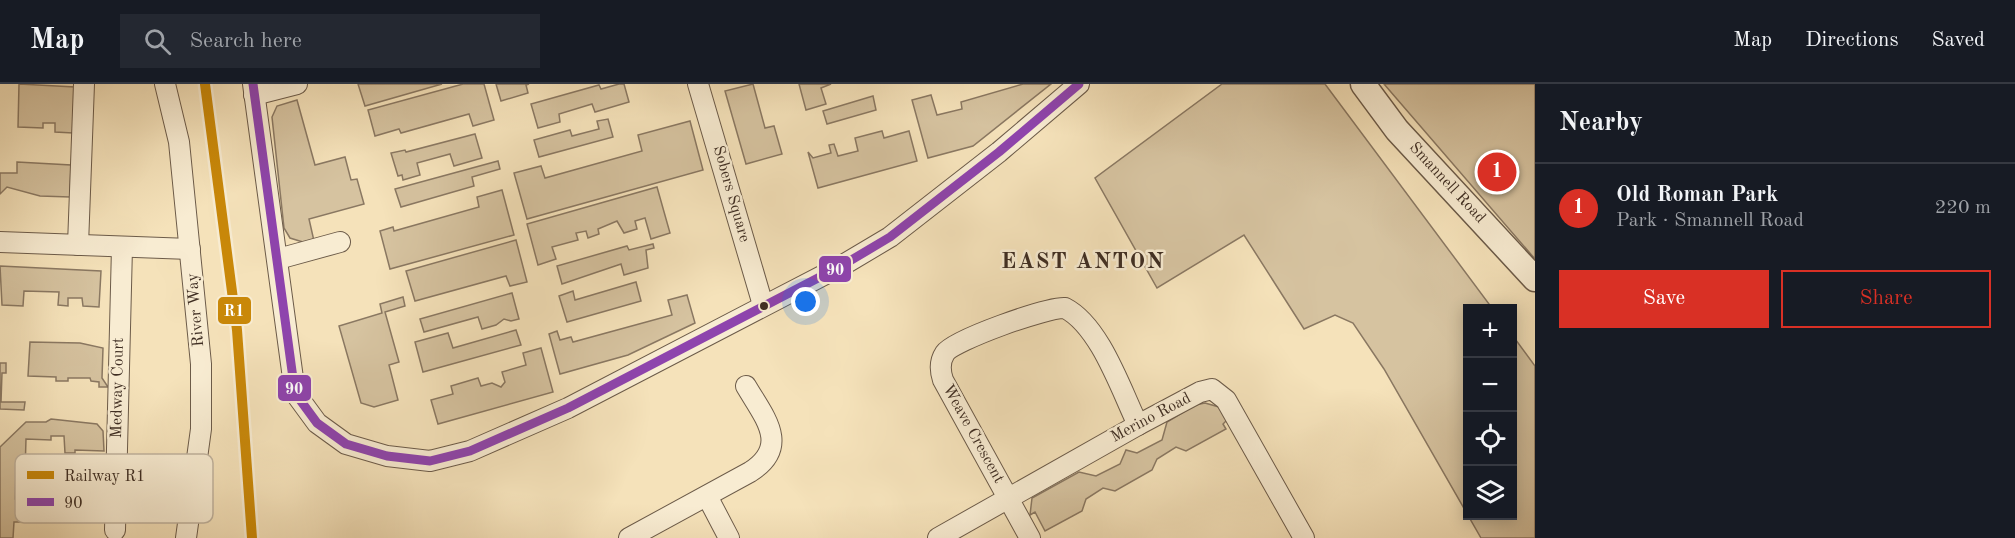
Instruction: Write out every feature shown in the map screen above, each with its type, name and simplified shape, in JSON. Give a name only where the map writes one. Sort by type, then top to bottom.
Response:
[{"type":"street","points":[[78,245],[84,84]]},
{"type":"street","name":"River Way","points":[[165,84],[179,142],[201,364],[201,429],[198,454]]},
{"type":"street","points":[[297,84],[254,90],[295,393],[317,423],[346,444],[387,456],[430,461],[470,451],[568,408],[843,265],[890,237],[999,153],[1079,84]]},
{"type":"street","name":"Sobers Square","points":[[698,84],[763,305]]},
{"type":"street","name":"Smannell Road","points":[[1363,84],[1397,130],[1535,279]]},
{"type":"street","points":[[0,242],[190,249]]},
{"type":"street","points":[[278,259],[340,242]]},
{"type":"street","name":"Medway Court","points":[[117,454],[122,247]]},
{"type":"street","name":"Weave Crescent","points":[[1007,498],[943,380],[942,360],[951,347],[978,333],[1013,323],[1042,311],[1065,308],[1081,319],[1095,339],[1138,425]]},
{"type":"street","points":[[628,538],[762,465],[770,453],[770,430],[746,386]]},
{"type":"street","name":"Merino Road","points":[[938,538],[1206,389],[1216,391],[1226,400],[1304,538]]},
{"type":"street","points":[[706,496],[729,538]]},
{"type":"street","points":[[1007,498],[1030,538]]},
{"type":"street","name":"Medway Court","points":[[115,523],[115,530]]},
{"type":"street","name":"River Way","points":[[186,538],[188,523]]},
{"type":"shaded area","points":[[19,84],[75,87],[73,133],[55,132],[55,123],[43,123],[43,128],[18,127]]},
{"type":"shaded area","points":[[358,84],[442,84],[365,106]]},
{"type":"shaded area","points":[[463,84],[484,84],[494,120],[473,126],[469,114],[401,133],[399,129],[375,136],[368,110]]},
{"type":"shaded area","points":[[496,84],[529,84],[526,85],[528,93],[501,101]]},
{"type":"shaded area","points":[[624,84],[629,102],[595,112],[592,104],[559,114],[560,122],[538,128],[531,104],[599,85],[601,89]]},
{"type":"shaded area","points":[[753,84],[765,128],[774,126],[782,154],[746,164],[725,91]]},
{"type":"shaded area","points":[[799,84],[831,84],[821,88],[826,104],[806,110]]},
{"type":"shaded area","points":[[1023,84],[1051,84],[973,146],[928,158],[912,100],[931,95],[937,115],[962,109],[961,102]]},
{"type":"shaded area","points":[[1222,84],[1325,84],[1489,304],[1463,304],[1463,506],[1384,369],[1353,323],[1335,315],[1304,329],[1244,235],[1157,288],[1095,178]]},
{"type":"shaded area","points":[[1384,84],[1535,84],[1535,259]]},
{"type":"shaded area","points":[[873,96],[876,110],[827,124],[823,111]]},
{"type":"shaded area","points":[[297,100],[315,165],[345,157],[351,180],[357,179],[364,204],[309,219],[314,241],[306,243],[290,238],[284,228],[272,117],[277,106]]},
{"type":"shaded area","points":[[608,119],[613,137],[539,157],[534,140],[570,130],[572,136],[599,129],[597,121]]},
{"type":"shaded area","points":[[690,121],[703,170],[527,219],[514,173],[541,166],[545,178],[642,151],[638,135]]},
{"type":"shaded area","points":[[882,131],[884,138],[909,131],[917,161],[818,188],[808,152],[813,158],[831,153],[829,145],[834,144],[838,156],[858,151],[855,138]]},
{"type":"shaded area","points":[[475,134],[482,158],[454,166],[450,154],[417,163],[420,175],[403,180],[402,175],[398,176],[391,153],[405,150],[406,152]]},
{"type":"shaded area","points":[[498,161],[500,169],[472,177],[474,186],[401,207],[395,189]]},
{"type":"shaded area","points":[[17,162],[71,165],[70,197],[40,196],[7,187],[0,194],[0,173],[17,173]]},
{"type":"shaded area","points":[[657,187],[670,233],[651,239],[645,218],[635,221],[637,229],[624,233],[617,221],[598,229],[599,234],[588,238],[586,231],[576,233],[578,240],[552,247],[556,259],[538,265],[527,224]]},
{"type":"shaded area","points":[[502,190],[514,235],[390,269],[380,231],[393,227],[394,231],[479,207],[477,197]]},
{"type":"shaded area","points":[[516,240],[527,282],[510,286],[506,276],[415,301],[406,271]]},
{"type":"shaded area","points":[[653,244],[654,248],[646,250],[648,268],[624,275],[621,264],[562,284],[557,266],[627,246],[629,250]]},
{"type":"shaded area","points":[[0,266],[101,271],[99,307],[83,306],[82,298],[68,298],[68,306],[58,305],[59,292],[24,291],[23,306],[2,305]]},
{"type":"shaded area","points":[[636,282],[641,301],[567,322],[559,296],[573,291],[575,300]]},
{"type":"shaded area","points":[[512,293],[519,319],[511,321],[504,319],[496,325],[482,329],[478,317],[424,332],[420,319]]},
{"type":"shaded area","points":[[687,295],[695,323],[628,355],[560,374],[549,334],[557,331],[560,340],[571,337],[573,342],[672,315],[668,300]]},
{"type":"shaded area","points":[[403,297],[405,306],[385,312],[399,362],[389,365],[398,400],[374,407],[361,403],[339,326],[382,313],[380,304]]},
{"type":"shaded area","points":[[516,330],[521,345],[423,372],[415,342],[448,333],[453,348]]},
{"type":"shaded area","points":[[1517,341],[1535,366],[1535,538],[1481,538],[1470,520],[1517,520]]},
{"type":"shaded area","points":[[30,342],[80,343],[103,348],[102,378],[108,387],[99,387],[99,382],[91,381],[90,378],[68,378],[68,381],[56,381],[56,377],[28,376]]},
{"type":"shaded area","points":[[541,348],[553,392],[438,424],[431,400],[453,394],[451,386],[478,378],[481,386],[492,383],[501,387],[505,382],[502,372],[526,365],[523,353]]},
{"type":"shaded area","points":[[0,363],[6,363],[6,373],[2,373],[1,402],[25,402],[24,410],[0,409]]},
{"type":"shaded area","points":[[1205,403],[1219,407],[1228,419],[1223,424],[1226,429],[1186,451],[1176,447],[1157,459],[1152,470],[1115,491],[1103,488],[1086,499],[1082,511],[1045,531],[1035,512],[1030,515],[1032,498],[1079,472],[1096,476],[1120,464],[1126,450],[1137,453],[1162,440],[1167,422],[1195,405]]},
{"type":"shaded area","points":[[51,419],[97,424],[103,431],[104,451],[75,450],[75,453],[65,453],[64,436],[51,436],[51,440],[26,439],[26,454],[15,454],[13,538],[0,538],[0,447],[26,422],[46,422]]},
{"type":"rail line","name":"R1","points":[[205,84],[237,330],[252,538]]},
{"type":"transit line","name":"90","points":[[253,84],[295,393],[317,423],[346,444],[387,456],[430,461],[470,451],[568,408],[843,265],[890,237],[999,152],[1079,84]]},
{"type":"place","name":"Old Roman Park","points":[[1497,172]]},
{"type":"district","name":"EAST ANTON","points":[[1083,262]]}]
